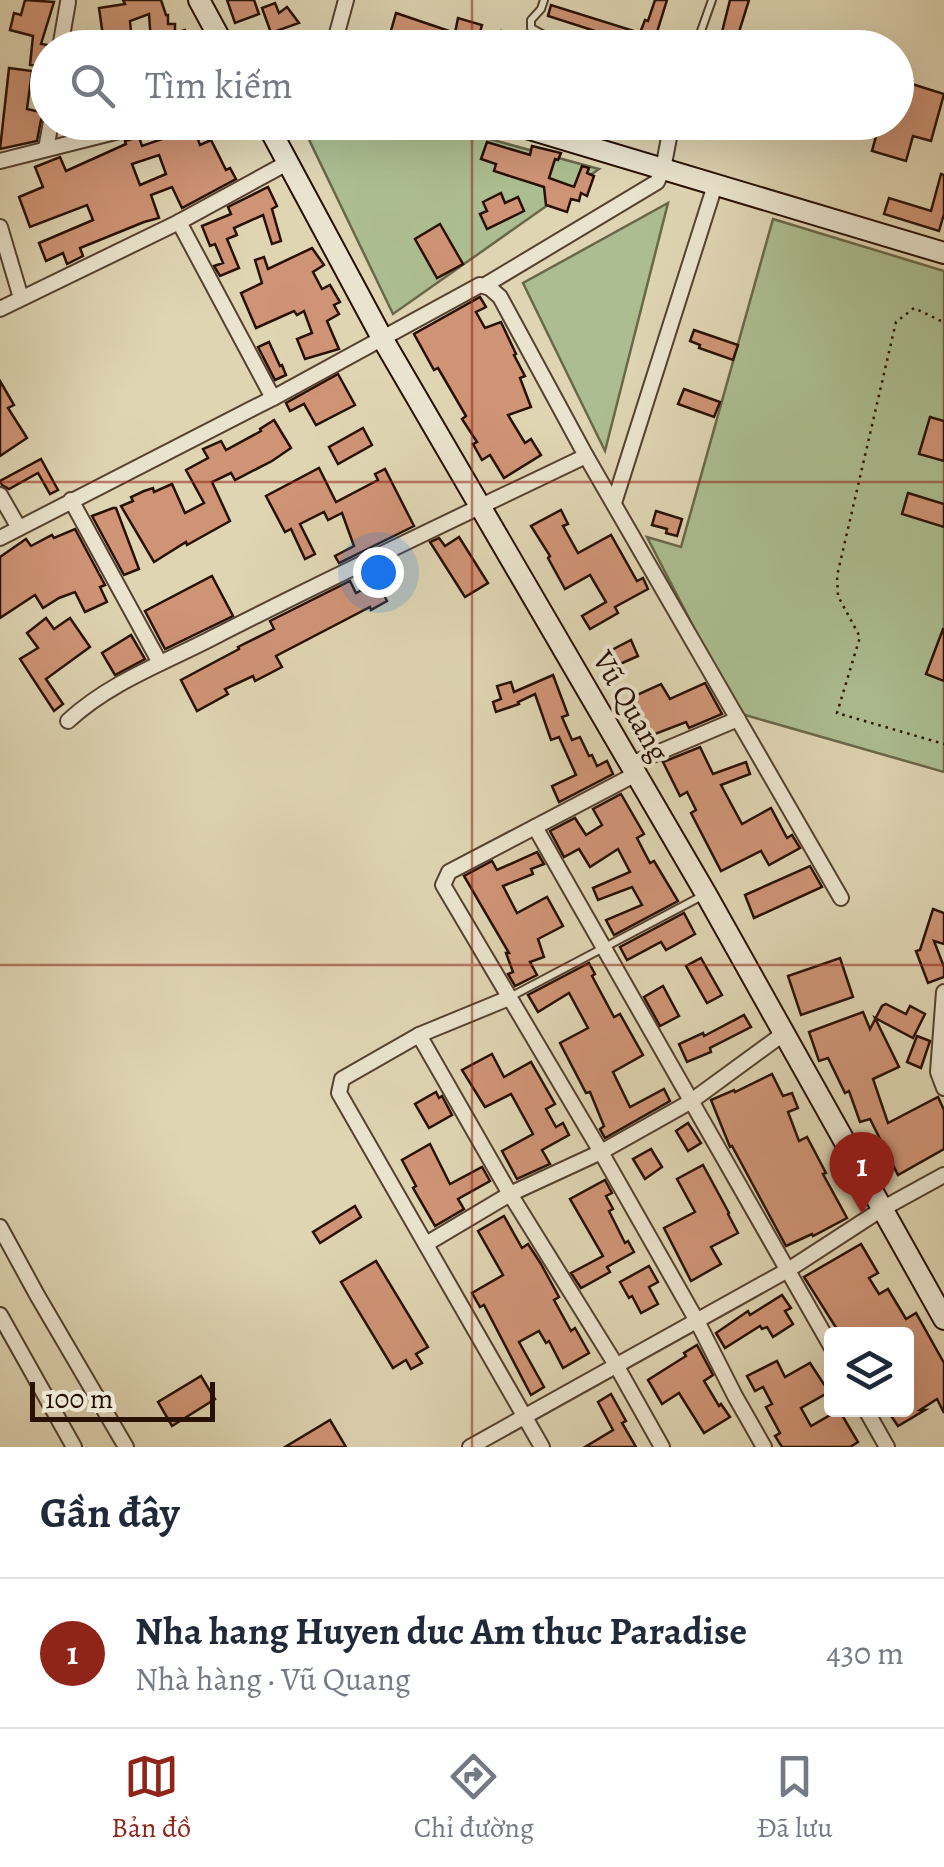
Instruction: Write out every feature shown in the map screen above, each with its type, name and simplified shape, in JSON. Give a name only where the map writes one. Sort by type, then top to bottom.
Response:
[{"type":"main road","points":[[199,0],[215,30]]},
{"type":"main road","name":"Vũ Quang","points":[[275,140],[382,338],[706,894],[944,1319]]},
{"type":"main road","points":[[566,140],[944,253]]},
{"type":"street","points":[[338,30],[346,0]]},
{"type":"street","points":[[63,30],[68,2]]},
{"type":"street","points":[[46,150],[47,140]]},
{"type":"street","points":[[0,161],[85,140]]},
{"type":"street","points":[[669,140],[657,182],[487,284],[500,297],[586,456],[842,898]]},
{"type":"street","points":[[0,309],[179,222],[287,164]]},
{"type":"street","points":[[614,503],[715,184]]},
{"type":"street","points":[[179,222],[274,398]]},
{"type":"street","points":[[0,227],[22,298]]},
{"type":"street","points":[[0,538],[274,398],[480,286],[490,288]]},
{"type":"street","points":[[68,720],[143,670],[586,456]]},
{"type":"street","points":[[0,495],[18,528]]},
{"type":"street","points":[[71,500],[160,663]]},
{"type":"street","points":[[738,719],[633,769],[449,872],[443,881],[445,891],[698,1321],[764,1447]]},
{"type":"street","points":[[535,827],[824,1334]]},
{"type":"street","points":[[944,992],[938,1072],[944,1088]]},
{"type":"street","points":[[508,998],[419,1035],[342,1079],[340,1093],[542,1447]]},
{"type":"street","points":[[426,1244],[510,1194],[601,1152],[690,1102],[783,1034]]},
{"type":"street","points":[[419,1035],[662,1447]]},
{"type":"street","points":[[470,1447],[788,1270],[882,1209],[944,1175]]},
{"type":"street","points":[[0,1227],[126,1447]]},
{"type":"street","points":[[0,1315],[74,1447]]},
{"type":"street","points":[[870,1417],[887,1447]]},
{"type":"lane","points":[[535,30],[531,20],[544,0]]},
{"type":"lane","points":[[701,30],[712,0]]},
{"type":"lane","points":[[508,998],[706,894]]},
{"type":"path","points":[[941,322],[914,308],[896,322],[837,576],[838,596],[860,638],[837,712],[944,744]]},
{"type":"green space","points":[[309,140],[493,140],[599,169],[393,314]]},
{"type":"green space","points":[[668,203],[605,451],[523,283]]},
{"type":"green space","points":[[773,219],[944,271],[944,772],[738,713],[647,537],[681,547]]},
{"type":"building","points":[[25,0],[54,2],[45,30],[30,30],[30,35],[10,30],[14,13],[21,15]]},
{"type":"building","points":[[123,0],[161,0],[168,24],[175,24],[175,30],[150,30],[149,14],[130,21],[131,30],[102,30],[99,8],[125,4]]},
{"type":"building","points":[[227,0],[254,0],[259,14],[235,23]]},
{"type":"building","points":[[655,0],[667,0],[658,30],[641,30]]},
{"type":"building","points":[[730,0],[749,0],[740,30],[722,30]]},
{"type":"building","points":[[275,3],[279,13],[287,7],[299,23],[270,30],[262,8]]},
{"type":"building","points":[[551,5],[630,30],[592,30],[548,16]]},
{"type":"building","points":[[396,13],[446,30],[391,30]]},
{"type":"building","points":[[458,18],[482,25],[481,30],[456,30]]},
{"type":"building","points":[[9,68],[30,71],[27,109],[30,140],[37,141],[0,149]]},
{"type":"building","points":[[914,85],[944,94],[931,141],[914,136]]},
{"type":"building","points":[[140,140],[142,146],[159,140],[198,140],[200,145],[211,140],[226,170],[230,168],[236,179],[182,208],[172,187],[151,195],[159,218],[80,248],[83,256],[67,264],[63,253],[46,261],[39,243],[93,220],[87,205],[30,227],[19,197],[43,187],[35,167],[60,157],[66,171],[126,144],[125,141]],"holes":[[[159,155],[166,174],[140,185],[132,164]]]},
{"type":"building","points":[[875,140],[912,140],[906,161],[872,151]]},
{"type":"building","points":[[487,142],[530,155],[532,146],[561,153],[549,178],[574,187],[582,166],[589,168],[587,173],[594,176],[587,196],[581,193],[579,201],[571,199],[567,212],[546,205],[544,187],[494,171],[496,164],[481,159]]},
{"type":"building","points":[[941,174],[944,214],[939,231],[884,214],[889,198],[931,211]]},
{"type":"building","points":[[268,187],[277,206],[272,209],[281,241],[272,244],[263,215],[234,228],[237,235],[227,239],[239,268],[220,276],[214,266],[223,263],[202,226],[231,214],[228,207]]},
{"type":"building","points":[[501,193],[505,203],[518,197],[524,211],[487,229],[480,214],[487,211],[483,202]]},
{"type":"building","points":[[440,224],[463,264],[437,278],[415,239]]},
{"type":"building","points":[[312,248],[324,265],[313,272],[322,289],[330,285],[340,302],[334,305],[339,314],[327,321],[339,349],[305,359],[297,339],[312,333],[304,311],[297,315],[294,311],[256,328],[241,293],[262,283],[255,260],[264,257],[268,269]]},
{"type":"building","points":[[480,297],[486,307],[476,312],[485,328],[501,322],[525,376],[520,378],[531,407],[508,415],[525,443],[531,439],[541,455],[504,478],[490,455],[482,460],[473,444],[477,442],[462,419],[466,416],[414,334]]},
{"type":"building","points":[[694,330],[738,345],[733,360],[699,348],[690,341]]},
{"type":"building","points":[[269,342],[286,375],[275,380],[258,347]]},
{"type":"building","points":[[338,374],[355,405],[316,425],[304,404],[290,411],[286,403]]},
{"type":"building","points":[[0,381],[14,405],[8,408],[27,438],[0,456]]},
{"type":"building","points":[[684,389],[720,402],[714,417],[678,404]]},
{"type":"building","points":[[930,417],[944,421],[944,461],[919,454]]},
{"type":"building","points":[[274,420],[291,448],[235,480],[231,473],[212,482],[230,521],[154,562],[121,506],[144,491],[153,488],[154,492],[172,484],[185,513],[204,503],[186,470],[208,458],[203,449],[221,441],[226,450]]},
{"type":"building","points":[[363,428],[372,445],[338,464],[329,447]]},
{"type":"building","points":[[41,459],[58,490],[50,494],[38,473],[9,489],[2,485],[0,481]]},
{"type":"building","points":[[319,468],[336,502],[378,480],[375,474],[385,469],[414,526],[339,563],[335,556],[354,546],[342,513],[328,520],[324,512],[300,524],[315,554],[305,559],[291,529],[285,532],[266,496]]},
{"type":"building","points":[[908,493],[944,504],[944,527],[902,514]]},
{"type":"building","points":[[113,508],[139,569],[124,575],[92,516]]},
{"type":"building","points":[[561,510],[568,524],[563,526],[578,553],[611,535],[637,581],[643,578],[648,589],[615,607],[618,613],[590,629],[582,616],[606,602],[590,575],[565,589],[531,526]]},
{"type":"building","points":[[656,511],[682,519],[677,536],[652,525]]},
{"type":"building","points":[[75,529],[105,585],[100,587],[107,602],[85,612],[75,592],[43,608],[35,595],[0,618],[0,557],[26,539],[31,546]]},
{"type":"building","points":[[459,537],[488,583],[465,597],[430,542],[439,538],[445,546]]},
{"type":"building","points":[[212,576],[233,616],[165,649],[145,611]]},
{"type":"building","points":[[350,581],[356,593],[377,582],[387,601],[276,656],[282,667],[255,681],[253,676],[225,689],[228,694],[197,711],[181,680],[274,629],[270,621]]},
{"type":"building","points":[[46,618],[54,629],[70,618],[90,647],[46,679],[63,704],[54,711],[20,659],[38,648],[27,633]]},
{"type":"building","points":[[944,629],[944,681],[926,674]]},
{"type":"building","points":[[131,635],[145,659],[115,675],[102,653]]},
{"type":"building","points":[[631,640],[638,656],[611,668],[604,654]]},
{"type":"building","points":[[553,675],[568,715],[562,717],[572,740],[580,737],[597,766],[607,761],[613,774],[559,802],[552,786],[576,775],[559,737],[551,740],[535,694],[496,712],[493,702],[501,699],[497,686],[511,682],[514,692]]},
{"type":"building","points":[[705,683],[722,714],[689,728],[686,722],[650,736],[643,718],[633,722],[628,699],[661,684],[670,699]]},
{"type":"building","points":[[700,747],[713,774],[746,762],[750,774],[721,785],[742,824],[771,808],[787,838],[792,835],[800,848],[769,865],[761,851],[721,871],[691,813],[696,810],[687,792],[680,796],[663,762]]},
{"type":"building","points":[[621,794],[644,834],[637,838],[650,863],[654,861],[678,901],[614,935],[606,920],[642,905],[632,887],[598,900],[593,888],[630,872],[618,849],[590,867],[579,849],[564,857],[550,831],[575,818],[586,835],[602,825],[593,809]]},
{"type":"building","points":[[537,852],[544,864],[531,869],[533,874],[503,886],[517,913],[547,897],[563,926],[538,939],[544,957],[530,962],[537,975],[515,986],[508,974],[513,972],[509,953],[464,876],[492,861],[497,870]]},
{"type":"building","points":[[810,866],[822,887],[754,918],[745,895]]},
{"type":"building","points":[[933,909],[944,913],[944,944],[934,941],[944,977],[928,983],[916,951],[920,950]]},
{"type":"building","points":[[684,913],[695,934],[666,950],[661,942],[627,960],[620,947]]},
{"type":"building","points":[[701,958],[722,995],[707,1003],[686,966]]},
{"type":"building","points":[[840,958],[853,997],[801,1015],[788,976]]},
{"type":"building","points":[[589,963],[614,1017],[620,1014],[643,1055],[613,1072],[630,1107],[664,1089],[670,1101],[605,1138],[590,1092],[586,1093],[560,1043],[588,1028],[569,993],[538,1012],[528,995]]},
{"type":"building","points":[[663,986],[679,1016],[660,1026],[644,997]]},
{"type":"building","points":[[886,1004],[906,1014],[910,1006],[925,1014],[913,1038],[876,1018]]},
{"type":"building","points":[[863,1012],[870,1029],[875,1019],[899,1067],[873,1079],[888,1123],[938,1097],[944,1110],[944,1149],[898,1175],[870,1119],[860,1122],[849,1091],[845,1093],[828,1058],[819,1061],[809,1032]]},
{"type":"building","points":[[744,1015],[751,1027],[687,1062],[679,1044]]},
{"type":"building","points":[[917,1036],[930,1041],[921,1068],[907,1062]]},
{"type":"building","points":[[492,1054],[504,1077],[531,1062],[555,1104],[546,1109],[556,1127],[563,1123],[569,1135],[542,1150],[550,1164],[517,1179],[502,1151],[533,1134],[511,1094],[485,1107],[462,1070]]},
{"type":"building","points":[[772,1074],[783,1096],[792,1093],[798,1108],[788,1112],[799,1141],[807,1137],[847,1218],[786,1246],[730,1147],[711,1100]]},
{"type":"building","points":[[436,1092],[452,1115],[429,1128],[415,1104]]},
{"type":"building","points":[[688,1123],[701,1143],[688,1151],[676,1131]]},
{"type":"building","points":[[430,1144],[450,1184],[482,1167],[490,1181],[458,1199],[464,1209],[435,1226],[402,1160]]},
{"type":"building","points":[[651,1149],[662,1167],[645,1179],[633,1159]]},
{"type":"building","points":[[703,1165],[738,1233],[711,1247],[721,1264],[691,1281],[664,1228],[695,1212],[677,1179]]},
{"type":"building","points":[[605,1180],[612,1193],[606,1196],[613,1209],[609,1211],[634,1252],[607,1267],[610,1272],[581,1288],[571,1273],[603,1256],[570,1199]]},
{"type":"building","points":[[355,1206],[361,1217],[320,1243],[313,1232]]},
{"type":"building","points":[[504,1216],[522,1248],[528,1244],[541,1264],[559,1297],[554,1300],[589,1353],[563,1368],[539,1331],[519,1342],[544,1387],[531,1395],[484,1305],[480,1307],[472,1293],[503,1275],[478,1231]]},
{"type":"building","points":[[861,1244],[878,1273],[869,1278],[879,1294],[888,1289],[906,1319],[916,1313],[944,1363],[944,1413],[937,1399],[914,1417],[914,1327],[836,1327],[804,1277]]},
{"type":"building","points":[[376,1261],[428,1347],[416,1354],[422,1363],[411,1369],[406,1360],[393,1368],[341,1282]]},
{"type":"building","points":[[649,1266],[658,1282],[649,1287],[658,1304],[641,1313],[620,1282]]},
{"type":"building","points":[[782,1295],[791,1308],[785,1311],[793,1324],[773,1337],[767,1327],[760,1326],[725,1348],[716,1333],[748,1311],[750,1315]]},
{"type":"building","points":[[697,1345],[713,1375],[704,1381],[730,1417],[704,1433],[679,1393],[662,1404],[648,1380]]},
{"type":"building","points":[[777,1361],[785,1377],[810,1363],[824,1384],[824,1395],[801,1408],[811,1426],[827,1417],[843,1417],[858,1442],[850,1447],[782,1447],[775,1436],[780,1433],[766,1407],[772,1404],[763,1387],[755,1391],[747,1376]]},
{"type":"building","points":[[201,1376],[215,1399],[172,1426],[158,1402]]},
{"type":"building","points":[[611,1394],[636,1447],[585,1447],[613,1430],[598,1402]]},
{"type":"building","points":[[892,1417],[913,1417],[898,1426]]},
{"type":"building","points":[[330,1420],[346,1447],[285,1447]]},
{"type":"place","name":"Nha hang Huyen duc Am thuc Paradise","points":[[862,1214]]}]
